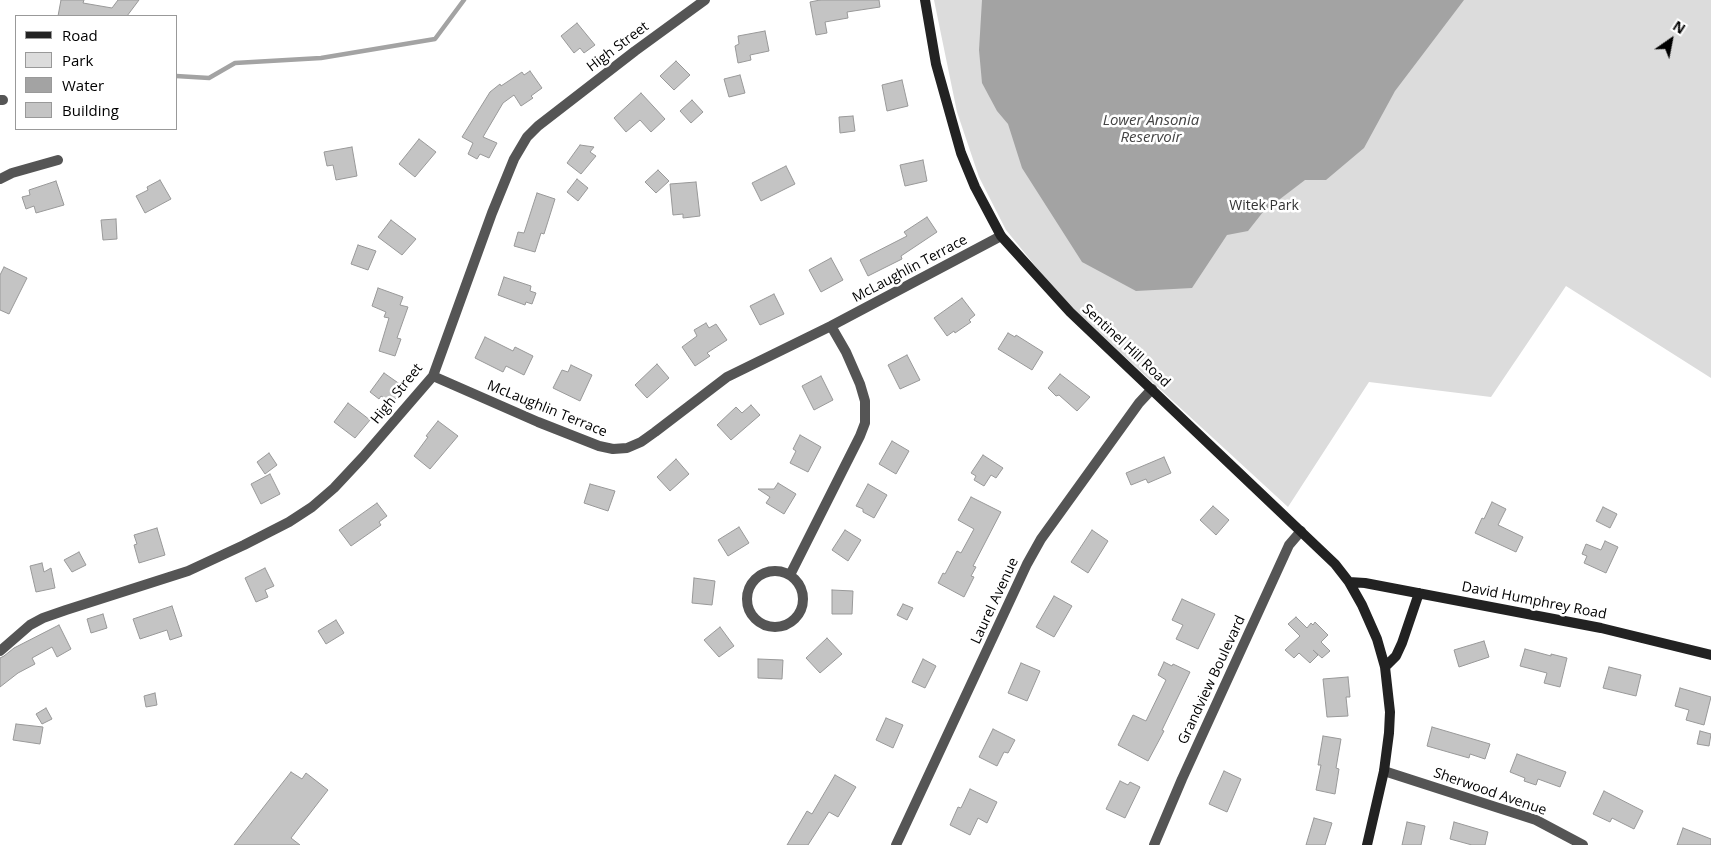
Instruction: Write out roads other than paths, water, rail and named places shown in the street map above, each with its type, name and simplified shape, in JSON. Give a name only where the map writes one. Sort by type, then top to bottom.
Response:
[{"type":"main road","name":"Sentinel Hill Road","points":[[925,0],[936,64],[961,153],[975,187],[1001,236],[1070,312],[1335,564],[1349,582],[1371,624],[1385,667],[1390,712],[1390,733],[1384,771],[1367,845]]},
{"type":"main road","name":"David Humphrey Road","points":[[1349,582],[1365,583],[1601,628],[1711,655]]},
{"type":"main road","points":[[1385,667],[1396,656],[1402,643],[1419,593]]},
{"type":"street","name":"High Street","points":[[0,651],[30,625],[43,618],[188,571],[252,542],[312,507],[334,488],[433,376],[492,214],[514,159],[527,137],[538,126],[627,57],[706,0]]},
{"type":"street","points":[[0,179],[12,173],[58,160]]},
{"type":"street","name":"McLaughlin Terrace","points":[[433,376],[538,422],[599,446],[613,449],[627,448],[655,432],[727,377],[831,326],[1001,236]]},
{"type":"street","points":[[790,575],[865,423],[865,400],[860,384],[846,352],[831,326]]},
{"type":"street","name":"Laurel Avenue","points":[[896,845],[1027,564],[1041,538],[1139,403],[1152,389]]},
{"type":"street","name":"Grandview Boulevard","points":[[1154,845],[1182,779],[1285,554],[1301,531]]},
{"type":"street","points":[[771,570],[781,571],[790,575],[797,581],[803,597],[802,606],[798,614],[792,621],[776,627],[758,622],[747,606],[746,596],[754,579],[762,573],[771,570]]},
{"type":"street","name":"Sherwood Avenue","points":[[1384,771],[1536,820],[1583,845]]},
{"type":"water","name":"Lower Ansonia Reservoir","points":[[982,0],[1464,0],[1395,91],[1364,148],[1326,180],[1305,180],[1263,212],[1248,231],[1227,235],[1192,288],[1136,291],[1082,262],[1022,168],[1008,124],[997,111],[982,83],[979,50]]},
{"type":"waterway","points":[[178,76],[209,78],[235,63],[321,58],[435,39],[464,0]]},
{"type":"park label","name":"Witek Park","points":[[1264,206]]}]
